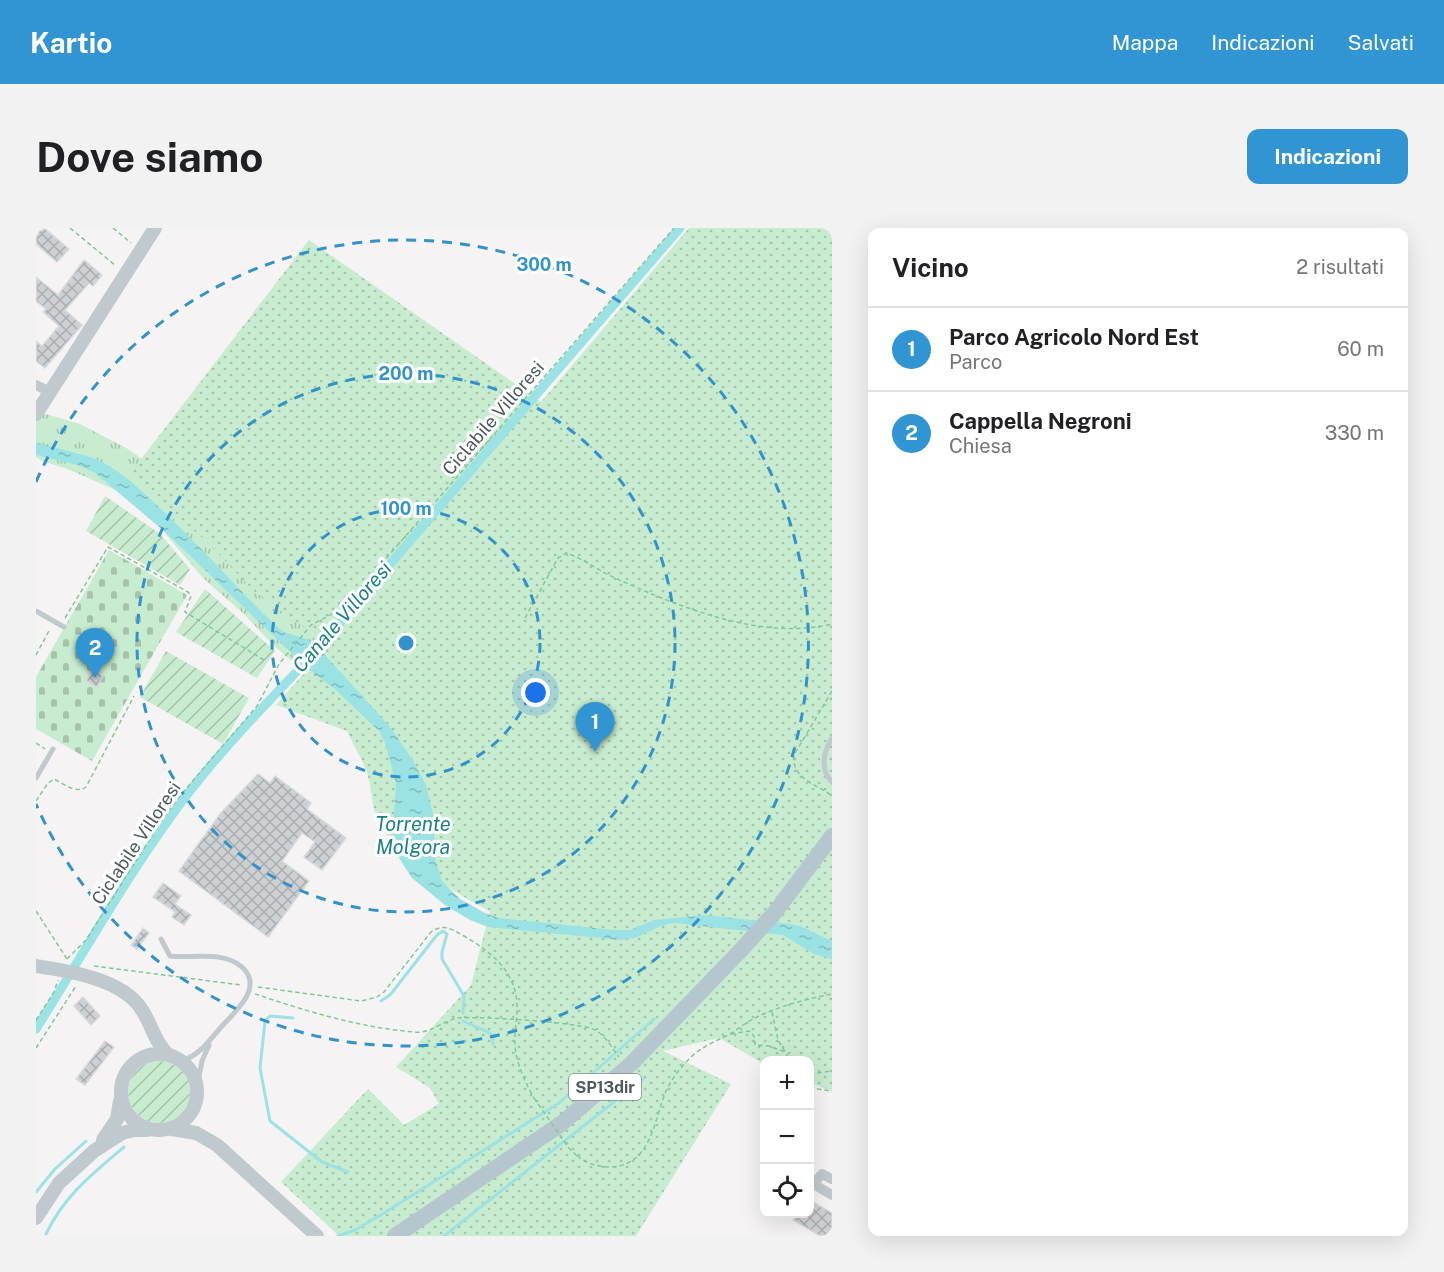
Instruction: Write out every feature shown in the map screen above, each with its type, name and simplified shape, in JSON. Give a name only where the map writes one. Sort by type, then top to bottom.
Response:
[{"type":"main road","name":"SP13dir","points":[[395,1236],[545,1136],[612,1081],[653,1043],[742,949],[776,911],[832,836]]},
{"type":"main road","name":"SP13dir","points":[[380,1236],[448,1200]]},
{"type":"main road","name":"SP13dir","points":[[408,1236],[448,1200]]},
{"type":"street","points":[[36,414],[155,228]]},
{"type":"street","points":[[36,385],[50,392]]},
{"type":"street","points":[[40,966],[73,971],[115,986],[130,995],[143,1010],[157,1042],[192,1073],[200,1121],[217,1145]]},
{"type":"street","points":[[138,1060],[144,1050],[150,1029]]},
{"type":"street","points":[[36,1218],[59,1183],[94,1151],[115,1124],[119,1115],[124,1076],[130,1066],[153,1054],[174,1058]]},
{"type":"street","points":[[172,1129],[188,1117],[197,1093]]},
{"type":"street","points":[[121,1096],[123,1107],[131,1119],[152,1130]]},
{"type":"street","points":[[94,1151],[126,1131],[172,1129],[195,1132],[217,1145],[317,1236]]},
{"type":"street","points":[[832,1179],[822,1174],[815,1182],[817,1186],[832,1195]]},
{"type":"lane","points":[[36,611],[62,626]]},
{"type":"lane","points":[[832,738],[825,753],[824,764],[825,774],[832,782]]},
{"type":"lane","points":[[36,778],[52,751]]},
{"type":"lane","points":[[161,939],[170,956],[219,958],[237,964],[247,973],[250,989],[242,1005],[195,1055],[174,1058]]},
{"type":"lane","points":[[197,1093],[201,1062],[214,1035]]},
{"type":"path","points":[[70,228],[121,270]]},
{"type":"path","points":[[113,228],[135,246]]},
{"type":"path","name":"Ciclabile Villoresi","points":[[36,1020],[54,992],[73,971],[86,940],[162,820],[257,706],[279,664],[311,625],[342,609],[674,228]]},
{"type":"path","points":[[62,626],[108,546],[188,592],[191,596],[185,612],[264,660]]},
{"type":"path","points":[[525,618],[558,558],[566,553],[613,577],[691,610],[767,627],[799,629],[832,624]]},
{"type":"path","points":[[36,655],[55,622]]},
{"type":"path","points":[[832,692],[794,755],[793,761],[799,775],[832,796]]},
{"type":"path","points":[[36,801],[48,783],[54,779],[75,789],[81,790],[86,787],[134,696]]},
{"type":"path","points":[[36,743],[52,751]]},
{"type":"path","points":[[36,911],[78,983],[36,1048]]},
{"type":"path","points":[[73,971],[371,1000],[384,992],[430,932],[443,927],[477,944],[500,962],[514,985],[517,997],[515,1048],[523,1077],[534,1098],[568,1147],[593,1166],[604,1167],[616,1166],[638,1156],[646,1147],[666,1091],[682,1066],[704,1047],[730,1034],[752,1019],[832,994]]},
{"type":"path","points":[[250,989],[350,1021],[418,1033],[457,1018],[516,1020],[590,1028],[601,1034],[620,1058]]},
{"type":"path","points":[[772,1011],[778,1040],[788,1056]]},
{"type":"path","points":[[730,1034],[749,1031],[754,1036],[755,1045],[769,1046],[785,1052]]},
{"type":"path","points":[[814,1073],[832,1071]]},
{"type":"path","points":[[814,1087],[832,1091]]},
{"type":"green space","points":[[689,228],[832,228],[832,1091],[814,1084],[814,1056],[760,1056],[760,1062],[719,1038],[663,1051],[731,1084],[636,1236],[339,1236],[281,1182],[368,1089],[404,1125],[439,1104],[430,1088],[396,1067],[471,985],[490,911],[443,884],[410,859],[396,845],[377,818],[369,778],[347,731],[276,705],[329,645],[255,592],[205,540],[129,475],[309,240],[541,402]]},
{"type":"green space","points":[[36,411],[80,424],[128,449],[152,466],[320,635],[295,664],[203,578],[146,511],[127,495],[36,457]]},
{"type":"green space","points":[[105,496],[160,534],[190,569],[180,585],[86,531]]},
{"type":"green space","points":[[109,550],[187,595],[92,761],[36,729],[36,677]]},
{"type":"green space","points":[[205,589],[275,651],[257,678],[176,632]]},
{"type":"green space","points":[[166,651],[249,698],[223,744],[140,697]]},
{"type":"green space","points":[[159,1061],[171,1063],[181,1070],[188,1080],[190,1092],[188,1104],[181,1114],[171,1121],[159,1123],[147,1121],[137,1114],[130,1104],[128,1092],[130,1080],[137,1070],[147,1063]]},
{"type":"water","name":"Torrente Molgora","points":[[36,442],[78,453],[102,462],[119,472],[177,525],[275,625],[284,632],[307,639],[318,647],[390,727],[414,762],[426,785],[433,814],[435,858],[442,881],[460,899],[498,918],[614,930],[630,930],[654,920],[704,915],[790,924],[800,926],[832,941],[832,959],[814,954],[783,935],[675,923],[663,925],[635,938],[620,940],[488,927],[470,920],[445,905],[412,878],[395,852],[393,830],[396,784],[385,742],[379,731],[337,691],[305,666],[164,531],[94,472],[77,465],[36,455]]},
{"type":"building","points":[[36,228],[44,228],[69,249],[57,262],[36,244]]},
{"type":"building","points":[[84,260],[102,275],[93,286],[89,283],[65,310],[82,325],[45,368],[36,361],[36,341],[42,346],[59,326],[43,312],[46,309],[36,301],[36,277],[58,295]]},
{"type":"building","points":[[93,669],[103,676],[97,687],[86,681]]},
{"type":"building","points":[[258,774],[270,783],[275,776],[311,803],[307,809],[346,838],[322,870],[304,857],[315,842],[302,833],[282,861],[309,881],[268,937],[179,871],[220,814]]},
{"type":"building","points":[[163,883],[181,896],[175,904],[191,915],[184,925],[172,917],[175,912],[153,897]]},
{"type":"building","points":[[143,928],[149,933],[137,949],[131,945]]},
{"type":"building","points":[[83,997],[100,1016],[91,1025],[74,1006]]},
{"type":"building","points":[[105,1041],[114,1047],[85,1085],[76,1079]]},
{"type":"building","points":[[814,1202],[832,1213],[832,1236],[820,1236],[793,1220],[794,1218],[814,1218]]},
{"type":"waterway","name":"Canale Villoresi","points":[[36,1029],[129,878],[203,774],[303,665],[680,228]]},
{"type":"waterway","points":[[381,1001],[390,995],[437,935],[443,931],[447,934],[442,959],[464,996],[463,1013]]},
{"type":"waterway","points":[[293,1018],[270,1016],[265,1021],[260,1068],[270,1121],[322,1162],[348,1172]]},
{"type":"waterway","points":[[338,1236],[355,1230],[384,1213],[559,1103],[654,1019]]},
{"type":"waterway","points":[[463,1021],[490,1033],[493,1036],[493,1044]]},
{"type":"waterway","points":[[444,1236],[643,1079]]},
{"type":"waterway","points":[[36,1192],[55,1169],[86,1141]]},
{"type":"waterway","points":[[46,1234],[70,1197],[90,1176],[124,1147]]},
{"type":"place","name":"Cappella Negroni","points":[[95,678]]},
{"type":"place","name":"Parco Agricolo Nord Est","points":[[595,752]]}]
